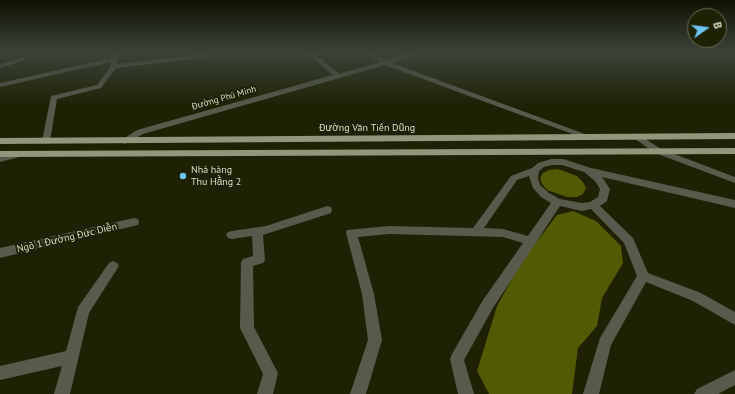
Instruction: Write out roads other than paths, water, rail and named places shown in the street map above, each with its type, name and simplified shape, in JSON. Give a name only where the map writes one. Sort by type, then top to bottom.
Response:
[{"type":"main road","name":"Đường Văn Tiến Dũng","points":[[0,141],[735,136]]},
{"type":"main road","points":[[0,154],[735,151]]},
{"type":"street","points":[[0,85],[64,70]]},
{"type":"street","points":[[46,141],[54,98],[99,87],[108,70]]},
{"type":"street","points":[[332,70],[337,75]]},
{"type":"street","name":"Đường Phú Minh","points":[[124,141],[140,132],[354,70]]},
{"type":"street","points":[[407,70],[589,137]]},
{"type":"street","points":[[638,137],[658,151],[735,180]]},
{"type":"street","points":[[563,162],[570,152]]},
{"type":"street","points":[[0,159],[20,154]]},
{"type":"street","points":[[476,232],[514,178],[535,170],[541,165],[551,162],[563,162],[586,170],[735,204]]},
{"type":"street","points":[[535,170],[533,178],[536,186],[545,195],[557,202],[582,207],[593,205],[603,199],[605,190],[599,179],[586,170]]},
{"type":"street","points":[[466,394],[457,359],[488,304],[557,202]]},
{"type":"street","points":[[593,205],[629,241],[643,276],[697,297],[735,319]]},
{"type":"street","points":[[232,235],[257,232],[328,210]]},
{"type":"street","name":"Ngõ 1 Đường Đức Diễn","points":[[0,253],[134,222]]},
{"type":"street","points":[[358,394],[375,340],[368,294],[352,233],[389,230],[503,233],[530,240]]},
{"type":"street","points":[[257,232],[259,260],[247,262],[247,328],[271,373],[264,394]]},
{"type":"street","points":[[62,394],[83,311],[113,266]]},
{"type":"street","points":[[591,394],[605,343],[643,276]]},
{"type":"street","points":[[0,373],[72,356]]},
{"type":"street","points":[[702,394],[735,377]]},
{"type":"place","name":"Nhà hàng Thu Hằng 2","points":[[183,176]]}]
